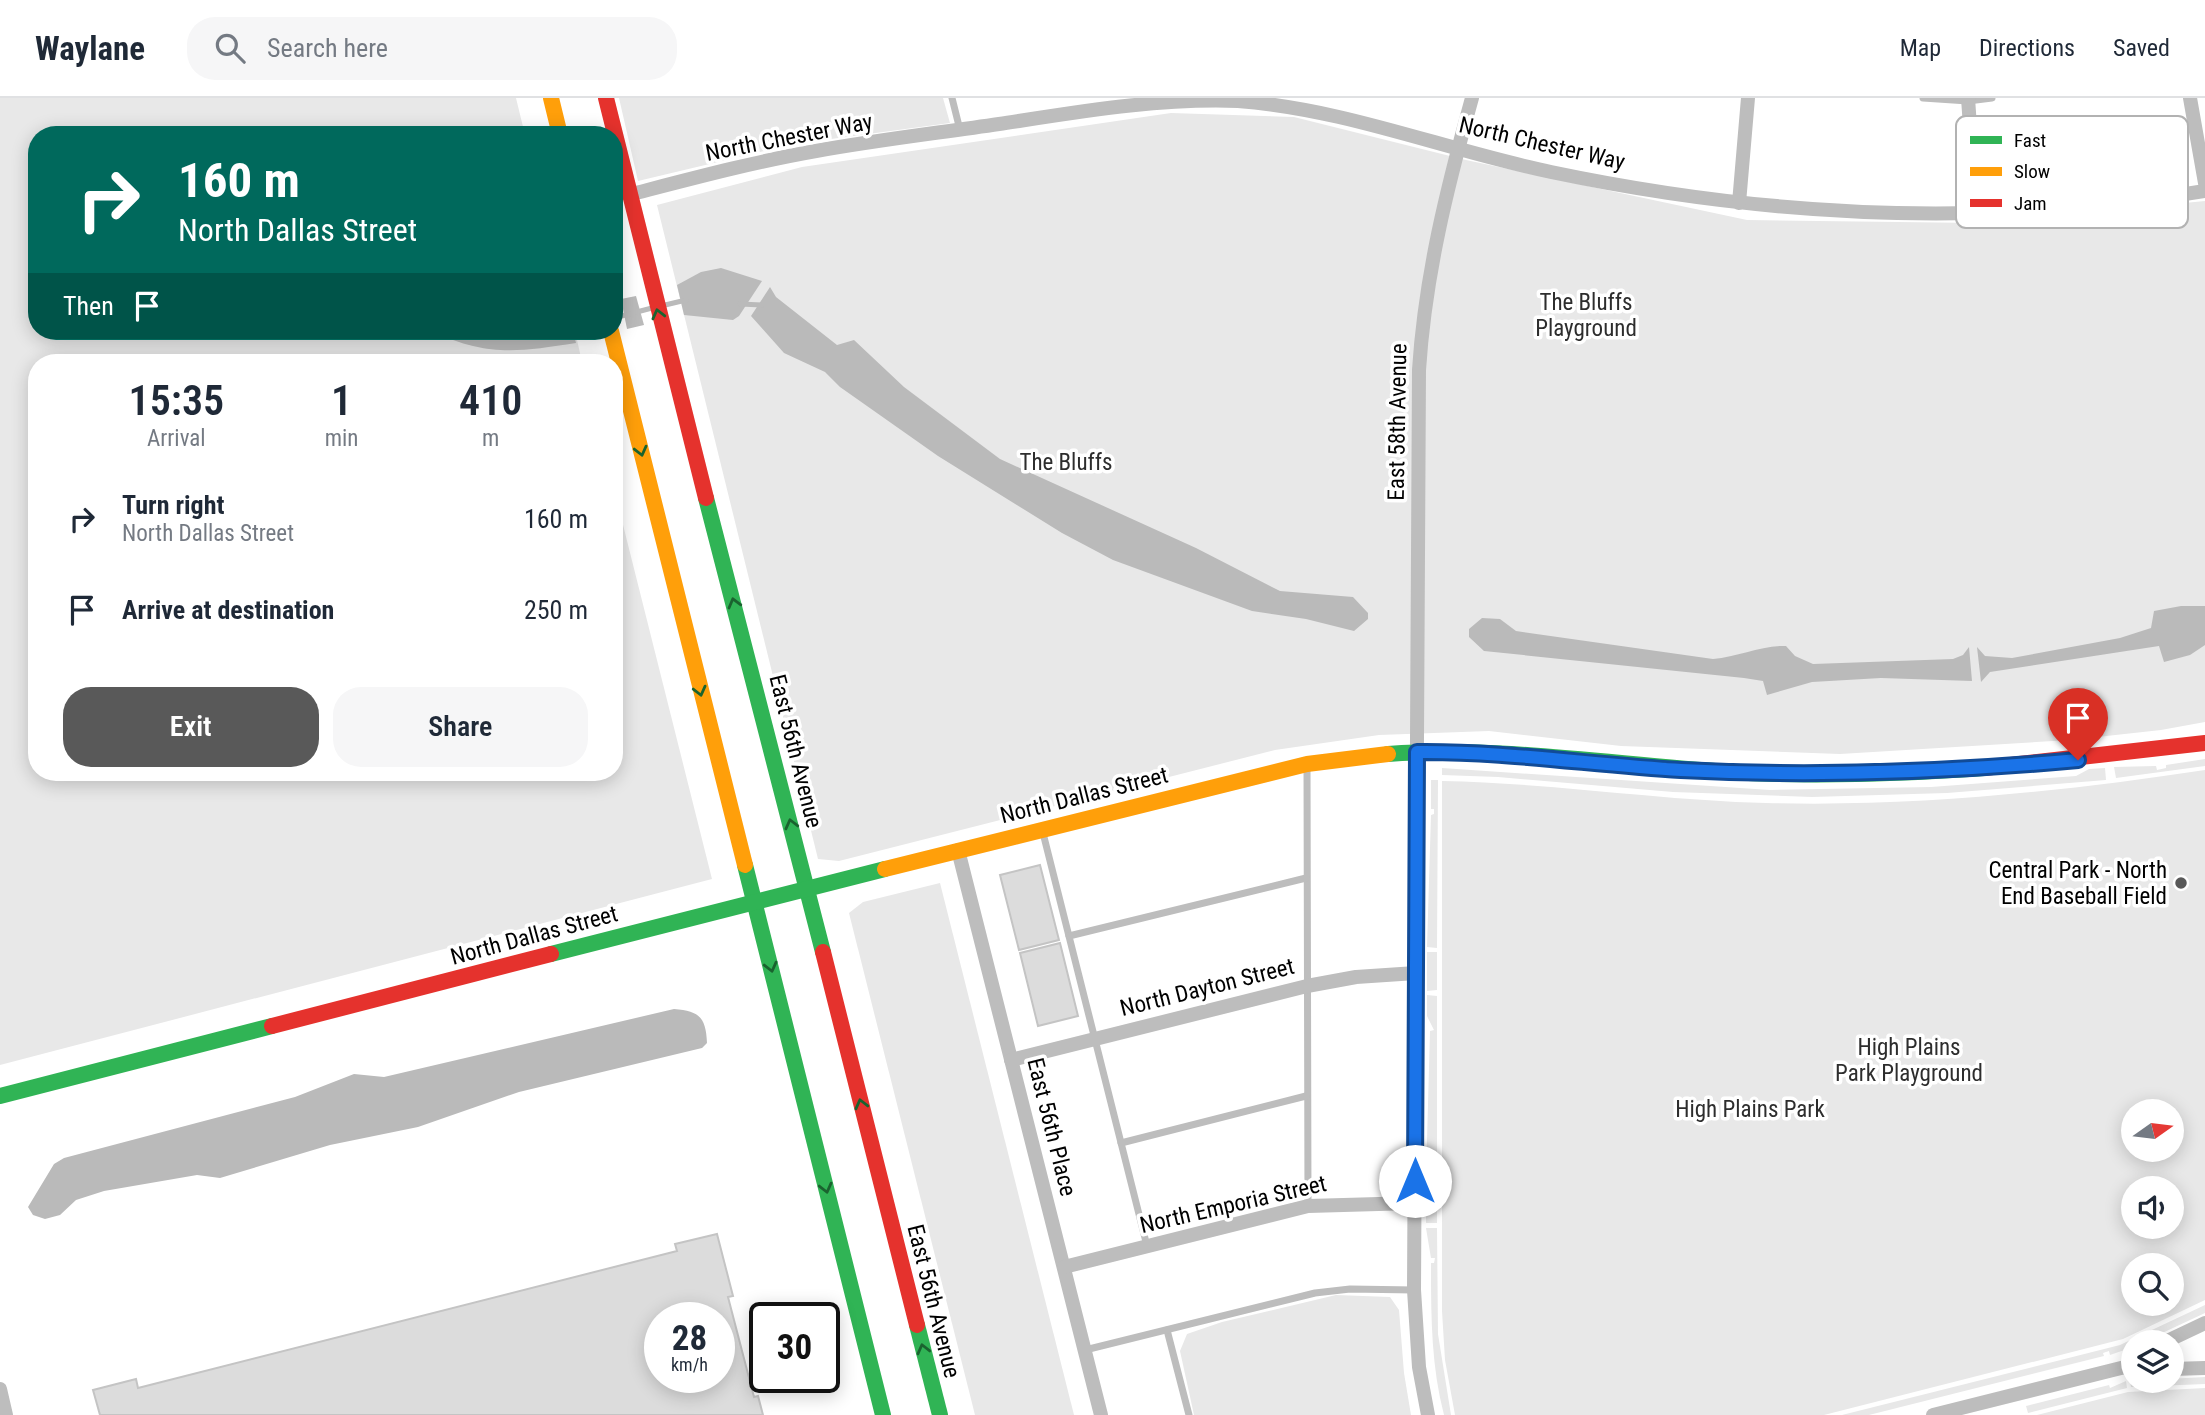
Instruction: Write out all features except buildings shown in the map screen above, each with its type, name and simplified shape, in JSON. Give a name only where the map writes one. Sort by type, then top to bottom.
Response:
[{"type":"main road","points":[[551,98],[558,126]]},
{"type":"main road","name":"East 56th Avenue","points":[[606,98],[612,126]]},
{"type":"main road","name":"East 56th Avenue","points":[[623,173],[940,1415]]},
{"type":"main road","points":[[623,377],[883,1415]]},
{"type":"main road","name":"North Dallas Street","points":[[0,1096],[753,901],[808,890],[1307,764],[1417,752],[1489,753],[1679,770],[1846,774],[2006,767],[2205,743]]},
{"type":"street","name":"East 58th Avenue","points":[[1428,1415],[1418,1356],[1414,1290],[1419,359],[1432,254],[1472,98]]},
{"type":"street","points":[[1739,203],[1748,98]]},
{"type":"street","points":[[2190,98],[2205,183]]},
{"type":"street","name":"North Chester Way","points":[[628,195],[807,153],[960,130],[1071,105],[1259,100],[1335,115],[1549,172],[1739,203],[1850,212],[1956,213]]},
{"type":"street","name":"East 56th Place","points":[[958,850],[1101,1415]]},
{"type":"street","name":"North Dayton Street","points":[[1011,1060],[1307,986],[1356,977],[1416,973]]},
{"type":"street","name":"North Emporia Street","points":[[1064,1267],[1308,1206],[1414,1203]]},
{"type":"street","points":[[2184,1333],[2205,1324]]},
{"type":"street","points":[[1933,1415],[2121,1367]]},
{"type":"street","points":[[2184,1369],[2205,1368]]},
{"type":"street","points":[[0,1389],[6,1415]]},
{"type":"lane","points":[[952,98],[960,130]]},
{"type":"lane","points":[[1923,98],[1992,98]]},
{"type":"lane","points":[[1307,764],[1308,1206]]},
{"type":"lane","points":[[1042,829],[1147,1246]]},
{"type":"lane","points":[[1069,936],[1306,878]]},
{"type":"lane","points":[[1121,1143],[1306,1096]]},
{"type":"lane","points":[[1084,1350],[1322,1292],[1414,1290]]},
{"type":"lane","points":[[1167,1330],[1189,1415]]},
{"type":"green space","points":[[0,98],[516,98],[523,126],[28,126],[28,340],[577,340],[580,354],[28,354],[28,781],[623,781],[623,525],[712,879],[0,1065]]},
{"type":"green space","points":[[619,98],[943,98],[950,123],[794,144],[638,181]]},
{"type":"green space","name":"The Bluffs","points":[[1171,113],[1294,117],[1466,160],[1747,220],[1956,223],[1956,228],[2188,228],[2188,203],[2205,201],[2205,722],[2161,730],[2070,740],[1840,754],[1621,746],[1489,731],[1379,735],[1275,750],[839,861],[818,859],[657,205],[802,167]]},
{"type":"green space","points":[[2205,759],[2205,766],[2116,778],[2114,767],[2156,766],[2157,770],[2166,768],[2166,765]]},
{"type":"green space","points":[[1442,768],[1770,790],[1931,787],[2076,776],[2089,769],[2105,768],[2106,780],[1947,793],[1812,797],[1673,792],[1498,777],[1442,775]]},
{"type":"green space","name":"High Plains Park","points":[[2205,770],[2205,1300],[2184,1310],[2184,1253],[2121,1253],[2121,1316],[2171,1316],[2142,1330],[2121,1330],[2121,1340],[1824,1415],[1455,1415],[1445,1360],[1442,1311],[1442,781],[1685,799],[1821,804],[1931,800],[2041,791]]},
{"type":"green space","points":[[1431,780],[1438,780],[1437,948],[1427,947],[1431,815],[1434,814],[1434,809],[1431,809]]},
{"type":"green space","points":[[940,883],[1074,1415],[975,1415],[849,913],[863,902]]},
{"type":"green space","points":[[1427,952],[1437,952],[1437,990],[1427,991]]},
{"type":"green space","points":[[1427,995],[1437,996],[1437,1178],[1426,1178],[1430,1031],[1434,1030],[1427,1016]]},
{"type":"green space","points":[[1426,1183],[1437,1183],[1437,1223],[1426,1223]]},
{"type":"green space","points":[[1426,1228],[1437,1228],[1438,1334],[1451,1415],[1444,1415],[1436,1377],[1431,1302],[1431,1263],[1434,1263],[1435,1258],[1431,1258]]},
{"type":"green space","points":[[1336,1295],[1390,1297],[1399,1310],[1404,1373],[1411,1415],[1194,1415],[1180,1351],[1187,1334],[1222,1322]]},
{"type":"green space","points":[[2205,1305],[2205,1313],[2169,1330],[2152,1330],[2184,1316]]},
{"type":"green space","points":[[2120,1345],[2121,1351],[2110,1355],[2109,1351],[2103,1353],[2104,1356],[1869,1415],[1842,1415]]},
{"type":"green space","points":[[2205,1377],[2205,1384],[2184,1385],[2184,1378]]},
{"type":"green space","points":[[2121,1383],[2121,1390],[2028,1413],[2026,1406],[2109,1385],[2110,1388]]},
{"type":"green space","points":[[2205,1388],[2205,1415],[2037,1415],[2124,1393],[2184,1393],[2184,1389]]},
{"type":"shaded area","points":[[721,268],[762,281],[739,316],[733,320],[684,315],[677,285],[701,272]]},
{"type":"shaded area","points":[[770,287],[776,297],[837,345],[854,340],[904,387],[1000,459],[1196,548],[1280,591],[1353,597],[1368,613],[1368,619],[1354,631],[1306,619],[1252,611],[1113,560],[1062,533],[938,456],[840,387],[825,372],[784,353],[751,316]]},
{"type":"shaded area","points":[[636,296],[644,325],[627,329],[623,299]]},
{"type":"shaded area","points":[[454,340],[575,340],[576,343],[519,350],[486,349]]},
{"type":"shaded area","points":[[2181,606],[2205,606],[2205,645],[2190,655],[2164,662],[2159,646],[1990,672],[1981,682],[1977,647],[1985,656],[2012,658],[2120,638],[2151,628],[2154,611]]},
{"type":"shaded area","points":[[1482,618],[1500,619],[1516,631],[1713,659],[1768,647],[1786,646],[1795,656],[1813,664],[1953,659],[1963,655],[1969,647],[1972,681],[1881,678],[1812,682],[1767,695],[1763,681],[1744,678],[1484,651],[1469,637],[1469,629]]},
{"type":"shaded area","points":[[674,1009],[695,1014],[703,1021],[707,1043],[702,1048],[519,1092],[418,1127],[330,1145],[220,1178],[197,1175],[104,1191],[76,1200],[60,1215],[45,1219],[33,1215],[28,1207],[54,1164],[64,1158],[295,1097],[354,1074],[384,1077]]},
{"type":"waterway","points":[[661,306],[686,300]]},
{"type":"waterway","points":[[740,304],[762,305]]},
{"type":"waterway","points":[[623,316],[652,308]]},
{"type":"traffic: fast","points":[[706,498],[823,952]]},
{"type":"traffic: fast","points":[[1388,754],[1516,754],[1728,772],[1824,775],[1984,768]]},
{"type":"traffic: fast","points":[[745,865],[883,1415]]},
{"type":"traffic: fast","points":[[551,954],[885,869]]},
{"type":"traffic: fast","points":[[0,1096],[272,1026]]},
{"type":"traffic: fast","points":[[917,1325],[940,1415]]},
{"type":"traffic: slow","points":[[551,98],[558,126]]},
{"type":"traffic: slow","points":[[613,340],[617,354]]},
{"type":"traffic: slow","points":[[623,379],[745,865]]},
{"type":"traffic: slow","points":[[885,869],[1307,764],[1388,754]]},
{"type":"traffic: jam","points":[[606,98],[613,126]]},
{"type":"traffic: jam","points":[[623,166],[706,498]]},
{"type":"traffic: jam","points":[[1984,768],[2205,743]]},
{"type":"traffic: jam","points":[[823,952],[917,1325]]},
{"type":"traffic: jam","points":[[272,1026],[551,954]]},
{"type":"place","name":"Central Park - North End Baseball Field","points":[[2181,883]]},
{"type":"route","points":[[1415,1181],[1417,752],[1489,753],[1679,770],[1769,774],[1922,772],[2078,760]]},
{"type":"park label","name":"The Bluffs Playground","points":[[1586,315]]},
{"type":"park label","name":"High Plains Park Playground","points":[[1909,1060]]}]
